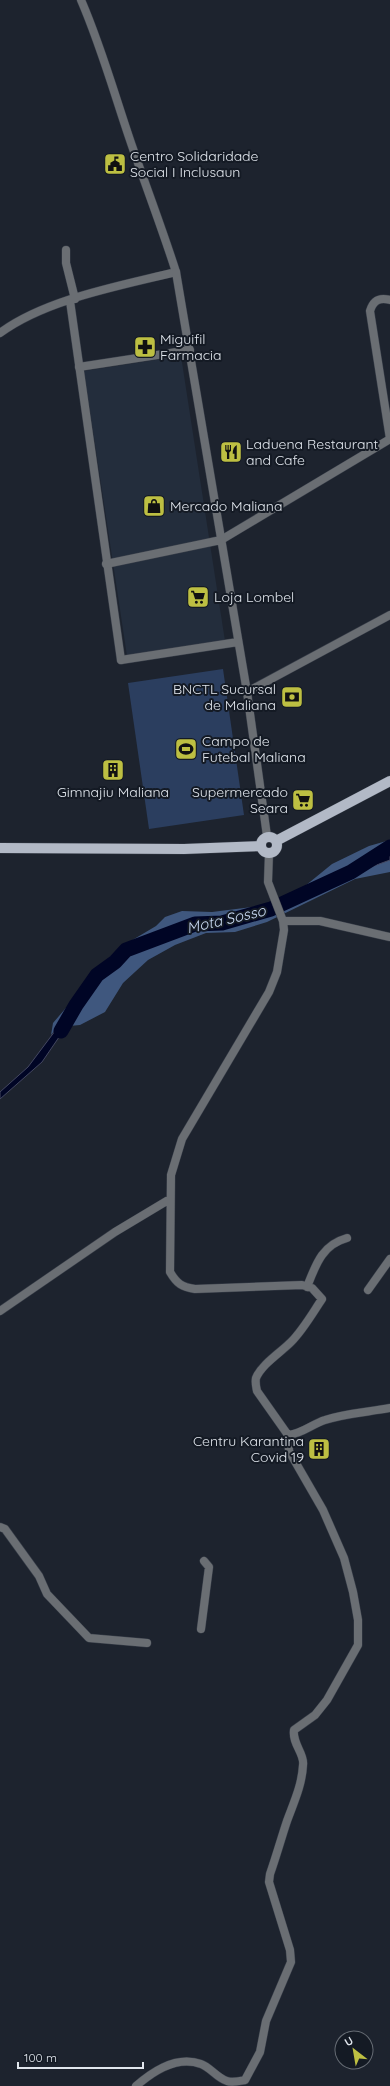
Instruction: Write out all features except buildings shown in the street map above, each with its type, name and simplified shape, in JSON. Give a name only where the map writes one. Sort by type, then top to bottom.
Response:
[{"type":"main road","points":[[276,841],[390,781]]},
{"type":"main road","points":[[267,836],[272,837],[276,841],[277,847],[270,853],[262,850],[260,846],[263,838],[267,836]]},
{"type":"main road","points":[[0,848],[184,849],[260,846]]},
{"type":"street","points":[[81,0],[113,83],[130,140],[157,212],[176,272],[238,642],[267,836]]},
{"type":"street","points":[[66,250],[66,263],[72,300],[79,367],[106,564],[121,660],[238,642]]},
{"type":"street","points":[[0,333],[16,321],[44,308],[176,272]]},
{"type":"street","points":[[106,564],[221,540],[390,440],[370,311],[372,304],[377,300],[383,298],[390,300]]},
{"type":"street","points":[[79,367],[190,350]]},
{"type":"street","points":[[246,692],[390,615]]},
{"type":"street","points":[[136,2086],[148,2076],[163,2067],[181,2061],[201,2064],[227,2081],[246,2080],[260,2052],[266,2022],[291,1962],[290,1950],[269,1882],[270,1874],[283,1834],[297,1796],[304,1762],[293,1737],[294,1730],[314,1715],[327,1700],[358,1645],[359,1636],[353,1592],[344,1558],[323,1510],[289,1451],[288,1435],[257,1391],[255,1384],[256,1378],[262,1370],[292,1342],[322,1299],[307,1287],[302,1285],[195,1289],[182,1287],[176,1282],[170,1272],[171,1176],[182,1139],[269,992],[277,972],[283,938],[283,921],[268,882],[270,853]]},
{"type":"street","points":[[283,921],[320,921],[390,937]]},
{"type":"street","points":[[0,1311],[115,1232],[170,1199]]},
{"type":"street","points":[[307,1287],[326,1249],[333,1243],[347,1238]]},
{"type":"street","points":[[368,1290],[390,1259]]},
{"type":"street","points":[[288,1435],[295,1434],[323,1420],[336,1416],[390,1408]]},
{"type":"street","points":[[0,1527],[5,1529],[39,1576],[47,1594],[89,1638],[148,1643]]},
{"type":"street","points":[[201,1629],[209,1567],[204,1561]]},
{"type":"shaded area","name":"Mercado Maliana","points":[[181,356],[225,641],[127,656],[84,371]]},
{"type":"shaded area","name":"Campo de Futebal Maliana","points":[[223,669],[244,815],[149,829],[128,683]]},
{"type":"shaded area","points":[[390,840],[389,848],[354,864],[342,873],[338,879],[388,860],[390,860],[390,872],[355,879],[267,922],[235,932],[206,933],[175,945],[148,960],[123,983],[105,1012],[80,1025],[69,1026],[80,1006],[64,1019],[51,1035],[53,1023],[83,988],[92,975],[119,948],[156,926],[165,917],[182,911],[212,912],[267,905],[305,886],[332,864],[369,846]]},
{"type":"shaded area","points":[[390,847],[390,860],[338,879],[342,872]]},
{"type":"shaded area","points":[[81,1005],[42,1062],[0,1099],[0,1092],[28,1067],[64,1019]]},
{"type":"waterway","name":"Mota Sosso","points":[[61,1031],[76,1005],[97,975],[115,962],[126,950],[195,924],[222,923],[271,909],[351,872],[390,847]]},
{"type":"place","name":"Centro Solidaridade Social I Inclusaun","points":[[115,164]]},
{"type":"place","name":"Miguifil Farmacia","points":[[145,347]]},
{"type":"place","name":"Laduena Restaurant and Cafe","points":[[231,452]]},
{"type":"place","name":"Mercado Maliana","points":[[154,506]]},
{"type":"place","name":"Loja Lombel","points":[[198,597]]},
{"type":"place","name":"BNCTL Sucursal de Maliana","points":[[292,697]]},
{"type":"place","name":"Campo de Futebal Maliana","points":[[186,749]]},
{"type":"place","name":"Gimnajiu Maliana","points":[[113,770]]},
{"type":"place","name":"Supermercado Seara","points":[[303,800]]},
{"type":"place","name":"Centru Karantina Covid 19","points":[[319,1449]]}]
